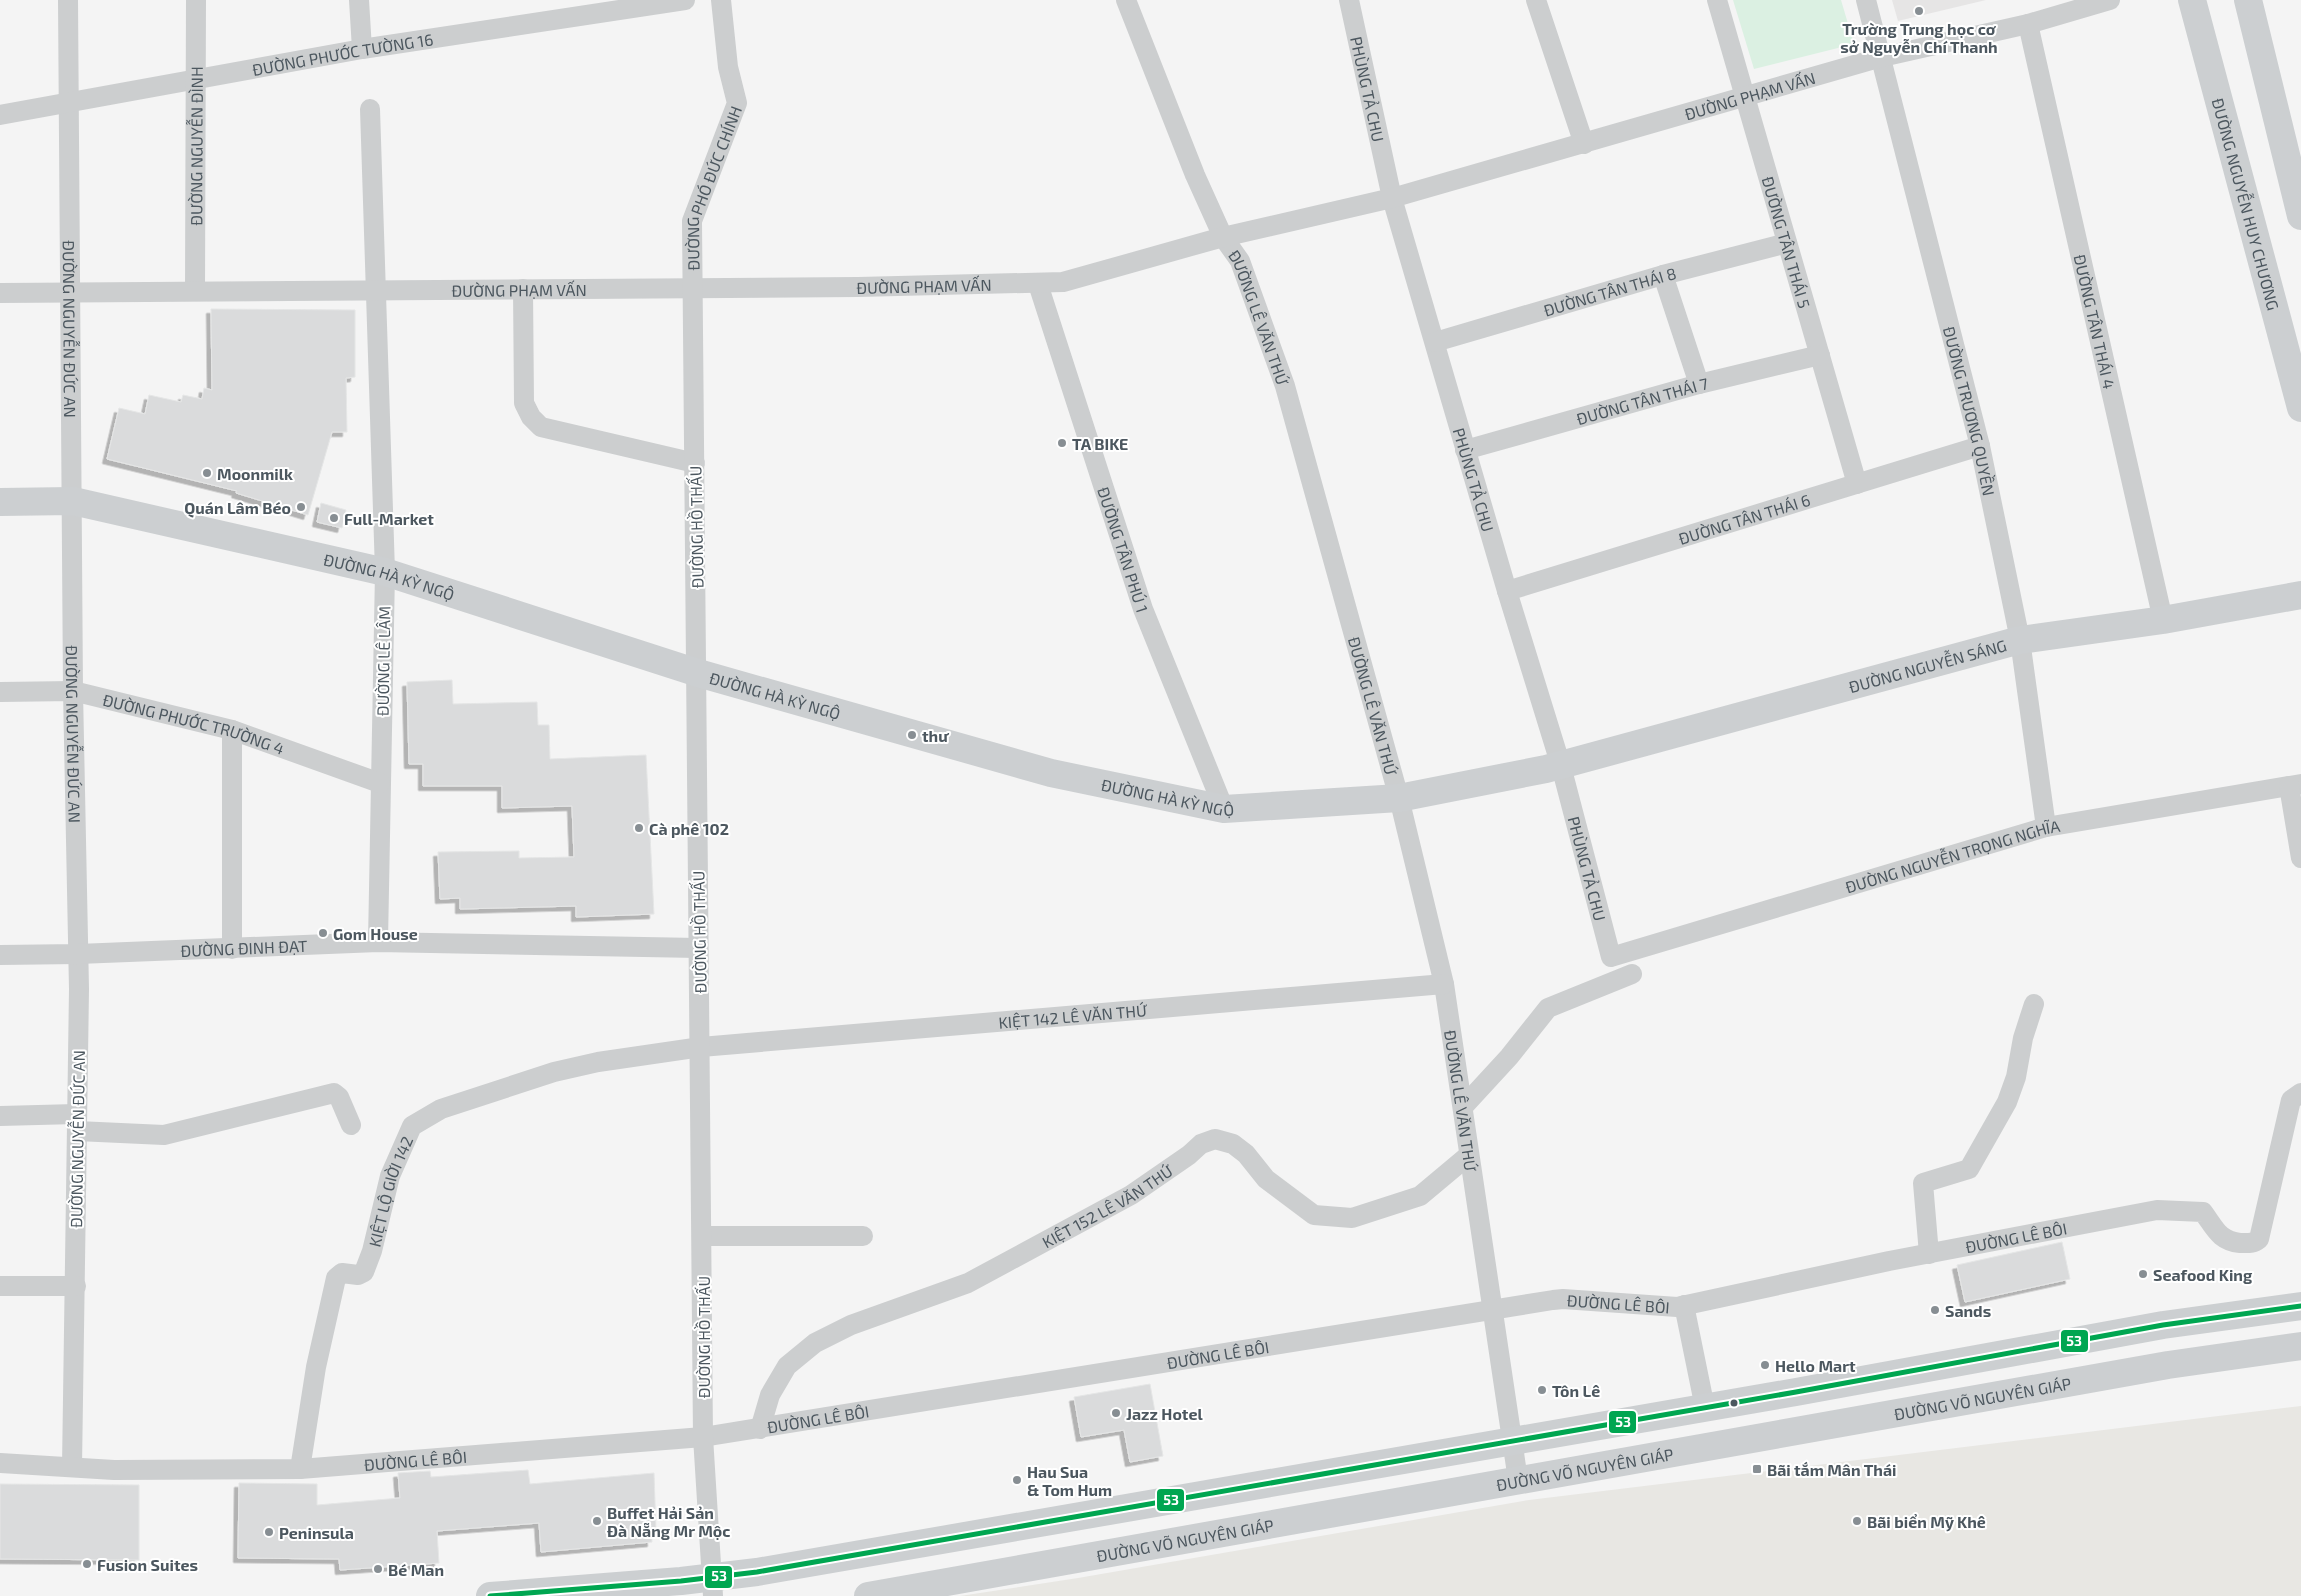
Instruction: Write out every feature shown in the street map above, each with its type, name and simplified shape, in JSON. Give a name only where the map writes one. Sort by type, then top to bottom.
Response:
[{"type":"main road","name":"ĐƯỜNG NGUYỄN HUY CHƯƠNG","points":[[2192,0],[2301,408]]},
{"type":"main road","points":[[2248,0],[2301,216]]},
{"type":"main road","name":"ĐƯỜNG HÀ KỲ NGỘ","points":[[0,502],[73,501],[385,572],[698,673],[1051,773],[1224,809],[1399,798],[1561,766]]},
{"type":"main road","name":"ĐƯỜNG NGUYỄN SÁNG","points":[[1561,766],[2020,640],[2162,620],[2301,595]]},
{"type":"main road","points":[[490,1596],[681,1581],[712,1586],[767,1570],[1705,1408],[2162,1325],[2301,1306]]},
{"type":"main road","name":"ĐƯỜNG VÕ NGUYÊN GIÁP","points":[[868,1596],[2168,1365],[2301,1346]]},
{"type":"street","name":"ĐƯỜNG NGUYỄN ĐỨC AN","points":[[68,0],[73,691],[78,954],[76,1286],[72,1467]]},
{"type":"street","name":"ĐƯỜNG NGUYỄN ĐÌNH","points":[[195,291],[196,0]]},
{"type":"street","points":[[359,0],[362,49]]},
{"type":"street","name":"ĐƯỜNG PHƯỚC TƯỜNG 16","points":[[0,115],[362,49],[685,0]]},
{"type":"street","name":"ĐƯỜNG PHÓ ĐỨC CHÍNH","points":[[693,288],[692,221],[736,103],[728,67],[720,0]]},
{"type":"street","name":"ĐƯỜNG LÊ VĂN THỨ","points":[[1126,0],[1195,175],[1223,237],[1240,260],[1285,386],[1399,798],[1444,984],[1518,1480]]},
{"type":"street","name":"PHÙNG TẢ CHU","points":[[1349,0],[1392,198],[1465,450],[1561,766],[1611,957]]},
{"type":"street","points":[[1536,0],[1584,144]]},
{"type":"street","name":"ĐƯỜNG TÂN THÁI 5","points":[[1717,0],[1857,484]]},
{"type":"street","name":"ĐƯỜNG TRƯƠNG QUYỀN","points":[[1866,0],[1980,446],[2020,640],[2046,827]]},
{"type":"street","name":"ĐƯỜNG PHẠM VẤN","points":[[0,293],[1038,284],[1088,276],[1223,237],[1392,198],[1882,57],[2028,24],[2110,0]]},
{"type":"street","name":"ĐƯỜNG TÂN THÁI 4","points":[[2028,24],[2162,620]]},
{"type":"street","name":"ĐƯỜNG LÊ LÂM","points":[[370,109],[385,572],[378,942]]},
{"type":"street","name":"ĐƯỜNG TÂN THÁI 8","points":[[1435,342],[1663,275],[1787,243]]},
{"type":"street","points":[[1663,275],[1699,384]]},
{"type":"street","name":"ĐƯỜNG TÂN PHÚ 1","points":[[1038,284],[1143,609],[1224,809]]},
{"type":"street","name":"ĐƯỜNG HỒ THẤU","points":[[693,288],[698,673],[698,948],[701,1047],[703,1438],[712,1586]]},
{"type":"street","points":[[523,289],[524,402],[531,417],[541,427],[695,463]]},
{"type":"street","name":"ĐƯỜNG TÂN THÁI 7","points":[[1465,450],[1699,384],[1820,355]]},
{"type":"street","name":"ĐƯỜNG TÂN THÁI 6","points":[[1507,591],[1980,446]]},
{"type":"street","name":"ĐƯỜNG PHƯỚC TRƯỜNG 4","points":[[0,692],[73,691],[232,730],[380,783]]},
{"type":"street","points":[[232,730],[232,949]]},
{"type":"street","points":[[2295,785],[2301,858]]},
{"type":"street","name":"ĐƯỜNG NGUYỄN TRỌNG NGHĨA","points":[[1611,957],[2046,827],[2295,785]]},
{"type":"street","name":"ĐƯỜNG ĐINH ĐẠT","points":[[0,955],[232,949],[378,942],[698,948]]},
{"type":"street","points":[[1463,1107],[1509,1057],[1548,1008],[1632,974]]},
{"type":"street","name":"KIỆT 142 LÊ VĂN THỨ","points":[[701,1047],[1444,984]]},
{"type":"street","points":[[1929,1254],[1923,1183],[1968,1169],[2008,1102],[2016,1078],[2022,1038],[2034,1004]]},
{"type":"street","name":"KIỆT LỘ GIỜI 142","points":[[300,1468],[316,1367],[336,1278],[342,1272],[358,1275],[364,1272],[372,1251],[390,1176],[412,1126],[441,1109],[554,1072],[598,1062],[701,1047]]},
{"type":"street","points":[[0,1116],[77,1122],[164,1135],[334,1093],[339,1096],[351,1125]]},
{"type":"street","name":"ĐƯỜNG LÊ BÔI","points":[[0,1463],[114,1470],[300,1468],[703,1438],[1563,1299],[1677,1307],[1929,1254],[2157,1210],[2203,1212],[2223,1240],[2253,1244],[2259,1239],[2291,1100],[2301,1093]]},
{"type":"street","name":"KIỆT 152 LÊ VĂN THỨ","points":[[760,1429],[770,1395],[787,1366],[815,1343],[851,1325],[968,1283],[1131,1195],[1189,1155],[1201,1144],[1215,1139],[1233,1144],[1246,1154],[1266,1179],[1314,1214],[1352,1218],[1420,1196],[1469,1155]]},
{"type":"street","points":[[702,1236],[863,1236]]},
{"type":"street","points":[[0,1286],[76,1286]]},
{"type":"street","points":[[1684,1305],[1705,1408]]},
{"type":"shaded area","name":"Trường Trung học cơ sở Nguyễn Chí Thanh","points":[[1892,0],[1986,0],[1898,21]]},
{"type":"green space","points":[[1733,0],[1841,0],[1854,44],[1754,69]]},
{"type":"sand","name":"Bãi biển Mỹ Khê","points":[[2301,1406],[2301,1596],[960,1596],[1078,1578],[1529,1500]]},
{"type":"building","points":[[211,309],[355,310],[355,377],[346,378],[347,432],[332,432],[308,515],[236,493],[237,491],[107,459],[119,408],[145,414],[149,395],[181,402],[183,395],[202,399],[204,388],[212,390]]},
{"type":"building","points":[[321,503],[346,510],[342,528],[317,522]]},
{"type":"building","points":[[452,680],[453,704],[537,702],[538,725],[549,725],[550,759],[646,755],[654,914],[576,917],[576,906],[460,909],[460,898],[440,899],[438,852],[519,851],[519,858],[574,857],[572,806],[502,808],[502,786],[423,786],[423,764],[409,764],[407,682]]},
{"type":"building","points":[[2062,1242],[2070,1279],[1965,1302],[1957,1265]]},
{"type":"building","name":"Jazz Hotel","points":[[1150,1384],[1163,1456],[1130,1462],[1124,1430],[1081,1437],[1074,1397]]},
{"type":"building","points":[[528,1470],[530,1484],[654,1473],[656,1530],[651,1530],[652,1542],[541,1552],[539,1523],[437,1531],[439,1563],[340,1570],[339,1559],[238,1558],[239,1483],[317,1484],[317,1505],[400,1498],[398,1473],[430,1471],[431,1477]]},
{"type":"building","points":[[0,1484],[139,1485],[139,1560],[0,1559]]},
{"type":"transit line","name":"53","points":[[490,1596],[681,1581],[757,1572],[1796,1392],[2163,1325],[2301,1306]]},
{"type":"place","name":"Trường Trung học cơ sở Nguyễn Chí Thanh","points":[[1919,11]]},
{"type":"place","name":"TA BIKE","points":[[1062,443]]},
{"type":"place","name":"Moonmilk","points":[[207,473]]},
{"type":"place","name":"Quán Lâm Béo","points":[[301,507]]},
{"type":"place","name":"Full-Market","points":[[334,518]]},
{"type":"place","name":"thư","points":[[912,735]]},
{"type":"place","name":"Cà phê 102","points":[[639,828]]},
{"type":"place","name":"Gom House","points":[[323,933]]},
{"type":"place","name":"Seafood King","points":[[2143,1274]]},
{"type":"place","name":"Sands","points":[[1935,1310]]},
{"type":"place","name":"Hello Mart","points":[[1765,1365]]},
{"type":"place","name":"Tôn Lê","points":[[1542,1390]]},
{"type":"place","name":"Jazz Hotel","points":[[1116,1413]]},
{"type":"place","name":"Bãi tắm Mân Thái","points":[[1757,1469]]},
{"type":"place","name":"Hau Sua & Tom Hum","points":[[1017,1480]]},
{"type":"place","name":"Buffet Hải Sản Đà Nẵng Mr Mộc","points":[[597,1521]]},
{"type":"place","name":"Bãi biển Mỹ Khê","points":[[1857,1521]]},
{"type":"place","name":"Peninsula","points":[[269,1532]]},
{"type":"place","name":"Fusion Suites","points":[[87,1564]]},
{"type":"place","name":"Bé Man","points":[[378,1569]]}]
